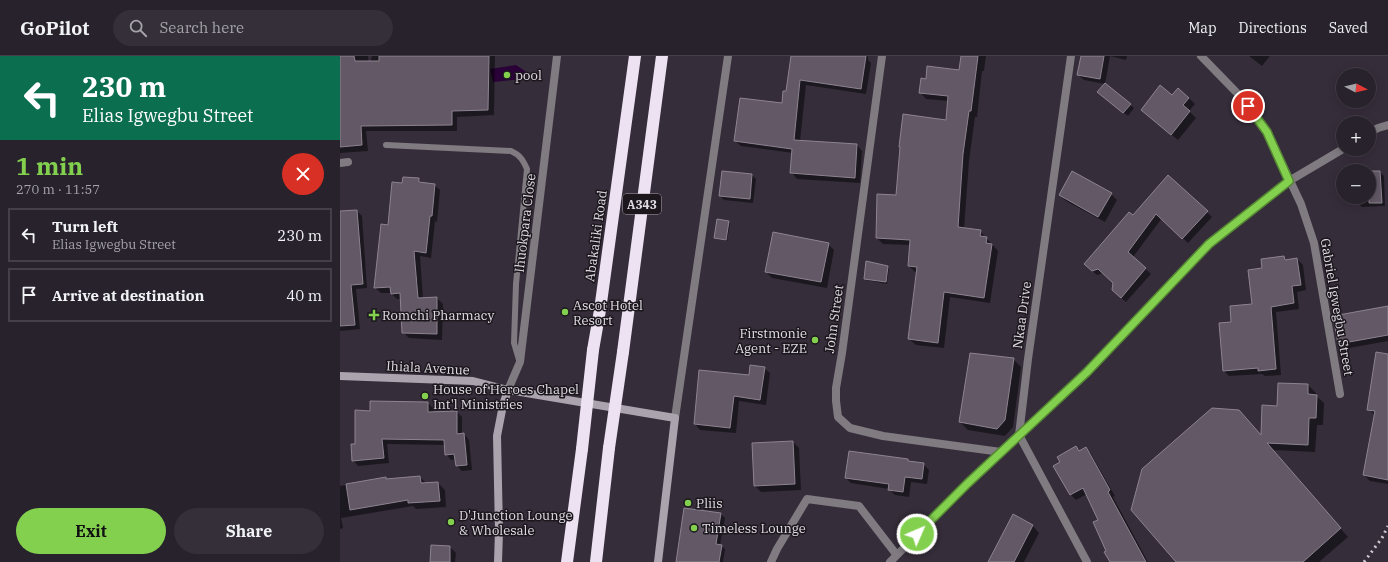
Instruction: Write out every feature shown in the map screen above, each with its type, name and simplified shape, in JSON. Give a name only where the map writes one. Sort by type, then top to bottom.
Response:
[{"type":"highway","name":"Abakaliki Road","points":[[566,562],[635,56]]},
{"type":"highway","name":"A343","points":[[596,562],[609,448],[662,56]]},
{"type":"main road","name":"Ihiala Avenue","points":[[340,376],[473,381],[508,390],[647,415],[675,418]]},
{"type":"main road","points":[[498,562],[499,531],[497,436],[503,405],[508,390]]},
{"type":"main road","points":[[658,562],[675,418]]},
{"type":"street","name":"Ihuokpara Close","points":[[508,390],[520,362],[557,56]]},
{"type":"street","points":[[675,418],[728,56]]},
{"type":"street","name":"John Street","points":[[882,56],[836,388],[838,417],[850,428],[883,436],[1001,452]]},
{"type":"street","name":"Nkaa Drive","points":[[1019,435],[1028,359],[1071,56]]},
{"type":"street","name":"Gabriel Igwegbu Street","points":[[1202,56],[1238,94],[1267,132],[1301,204],[1314,243],[1340,394]]},
{"type":"street","points":[[1376,129],[1388,125]]},
{"type":"street","points":[[890,562],[896,554],[968,483],[1087,372],[1209,244],[1289,181],[1336,153]]},
{"type":"street","points":[[1019,435],[1087,562]]},
{"type":"street","points":[[771,562],[777,549],[807,499],[859,506],[896,554]]},
{"type":"lane","points":[[386,145],[511,151],[522,158],[527,169],[516,284],[514,343],[520,362]]},
{"type":"shaded area","name":"pool","points":[[516,65],[525,71],[521,79],[493,82],[490,69]]},
{"type":"building","points":[[340,56],[354,56],[355,61],[379,61],[379,56],[489,56],[488,110],[452,111],[452,125],[361,126],[362,145],[340,147]]},
{"type":"building","points":[[791,56],[866,56],[861,89],[800,80],[794,140],[857,144],[855,178],[790,173],[792,149],[734,141],[740,98],[782,103],[783,91],[786,91]]},
{"type":"building","points":[[961,56],[978,56],[971,111],[969,111],[963,154],[958,227],[981,230],[980,236],[987,237],[986,243],[992,244],[984,298],[944,292],[938,343],[908,339],[917,267],[908,266],[910,240],[876,238],[877,194],[896,195],[903,114],[946,120],[948,96],[919,93],[921,78],[926,79],[927,66],[959,70]]},
{"type":"building","points":[[1081,56],[1104,56],[1100,79],[1077,75]]},
{"type":"building","points":[[1105,83],[1131,104],[1123,113],[1097,92]]},
{"type":"building","points":[[1160,85],[1172,95],[1178,88],[1189,98],[1183,105],[1190,111],[1171,135],[1141,110]]},
{"type":"building","points":[[722,171],[752,174],[750,199],[719,196]]},
{"type":"building","points":[[1072,171],[1112,193],[1098,217],[1059,195]]},
{"type":"building","points":[[1376,171],[1380,171],[1382,203],[1376,203]]},
{"type":"building","points":[[1168,175],[1208,211],[1182,239],[1156,214],[1128,252],[1146,268],[1121,298],[1112,290],[1113,283],[1098,269],[1092,271],[1084,264],[1129,212],[1133,215]]},
{"type":"building","points":[[403,177],[419,178],[419,182],[435,184],[426,253],[414,251],[418,298],[437,297],[437,334],[402,333],[400,293],[391,294],[390,287],[374,288],[381,224],[388,225],[392,182],[402,183]]},
{"type":"building","points":[[357,210],[363,284],[351,285],[355,325],[340,326],[340,211]]},
{"type":"building","points":[[717,219],[729,221],[726,240],[714,238]]},
{"type":"building","points":[[773,232],[829,243],[821,282],[765,272]]},
{"type":"building","points":[[1284,256],[1285,260],[1297,258],[1301,285],[1292,286],[1294,303],[1271,307],[1276,369],[1258,371],[1258,368],[1223,371],[1219,323],[1231,322],[1230,306],[1252,304],[1248,270],[1262,268],[1261,259]]},
{"type":"building","points":[[866,261],[888,266],[886,282],[864,279]]},
{"type":"building","points":[[1388,306],[1388,335],[1338,344],[1333,316]]},
{"type":"building","points":[[1376,352],[1388,354],[1388,480],[1363,475],[1375,411],[1367,410]]},
{"type":"building","points":[[970,353],[1014,358],[1005,420],[997,429],[959,422]]},
{"type":"building","points":[[750,365],[765,367],[760,400],[734,396],[730,428],[694,424],[699,370],[749,375]]},
{"type":"building","points":[[1278,383],[1308,384],[1308,394],[1317,395],[1316,418],[1309,418],[1308,445],[1267,443],[1341,528],[1303,562],[1176,562],[1131,510],[1142,469],[1212,408],[1239,410],[1261,435],[1262,405],[1277,406]]},
{"type":"building","points":[[370,401],[428,402],[428,412],[457,411],[457,434],[464,433],[467,465],[456,466],[454,454],[445,455],[444,440],[382,439],[384,458],[352,461],[351,444],[355,444],[355,410],[370,411]]},
{"type":"building","points":[[793,441],[795,484],[754,486],[752,443]]},
{"type":"building","points":[[1076,446],[1079,451],[1086,447],[1110,490],[1108,492],[1146,562],[1110,562],[1104,552],[1106,551],[1093,522],[1098,520],[1083,488],[1070,495],[1053,466],[1060,462],[1057,457]]},
{"type":"building","points":[[849,451],[908,459],[908,461],[924,463],[922,479],[905,477],[903,492],[888,490],[889,484],[845,478]]},
{"type":"building","points":[[420,476],[421,483],[438,482],[440,501],[408,503],[408,500],[350,510],[346,484],[386,477],[386,479]]},
{"type":"building","points":[[684,508],[721,513],[716,544],[722,545],[719,562],[676,562]]},
{"type":"building","points":[[1013,514],[1033,525],[1014,562],[988,562]]},
{"type":"building","points":[[431,545],[450,546],[450,562],[430,562]]},
{"type":"railway","points":[[1364,562],[1382,538],[1388,526]]},
{"type":"place","name":"pool","points":[[507,75]]},
{"type":"place","name":"Ascot Hotel Resort","points":[[565,312]]},
{"type":"place","name":"Romchi Pharmacy","points":[[374,315]]},
{"type":"place","name":"Firstmonie Agent - EZE","points":[[815,340]]},
{"type":"place","name":"House of Heroes Chapel Int'l Ministries","points":[[425,396]]},
{"type":"place","name":"Pliis","points":[[688,503]]},
{"type":"place","name":"D'Junction Lounge & Wholesale","points":[[451,522]]},
{"type":"place","name":"Timeless Lounge","points":[[694,528]]},
{"type":"route","points":[[917,534],[968,483],[1087,372],[1209,244],[1289,181],[1267,132],[1248,106]]}]
